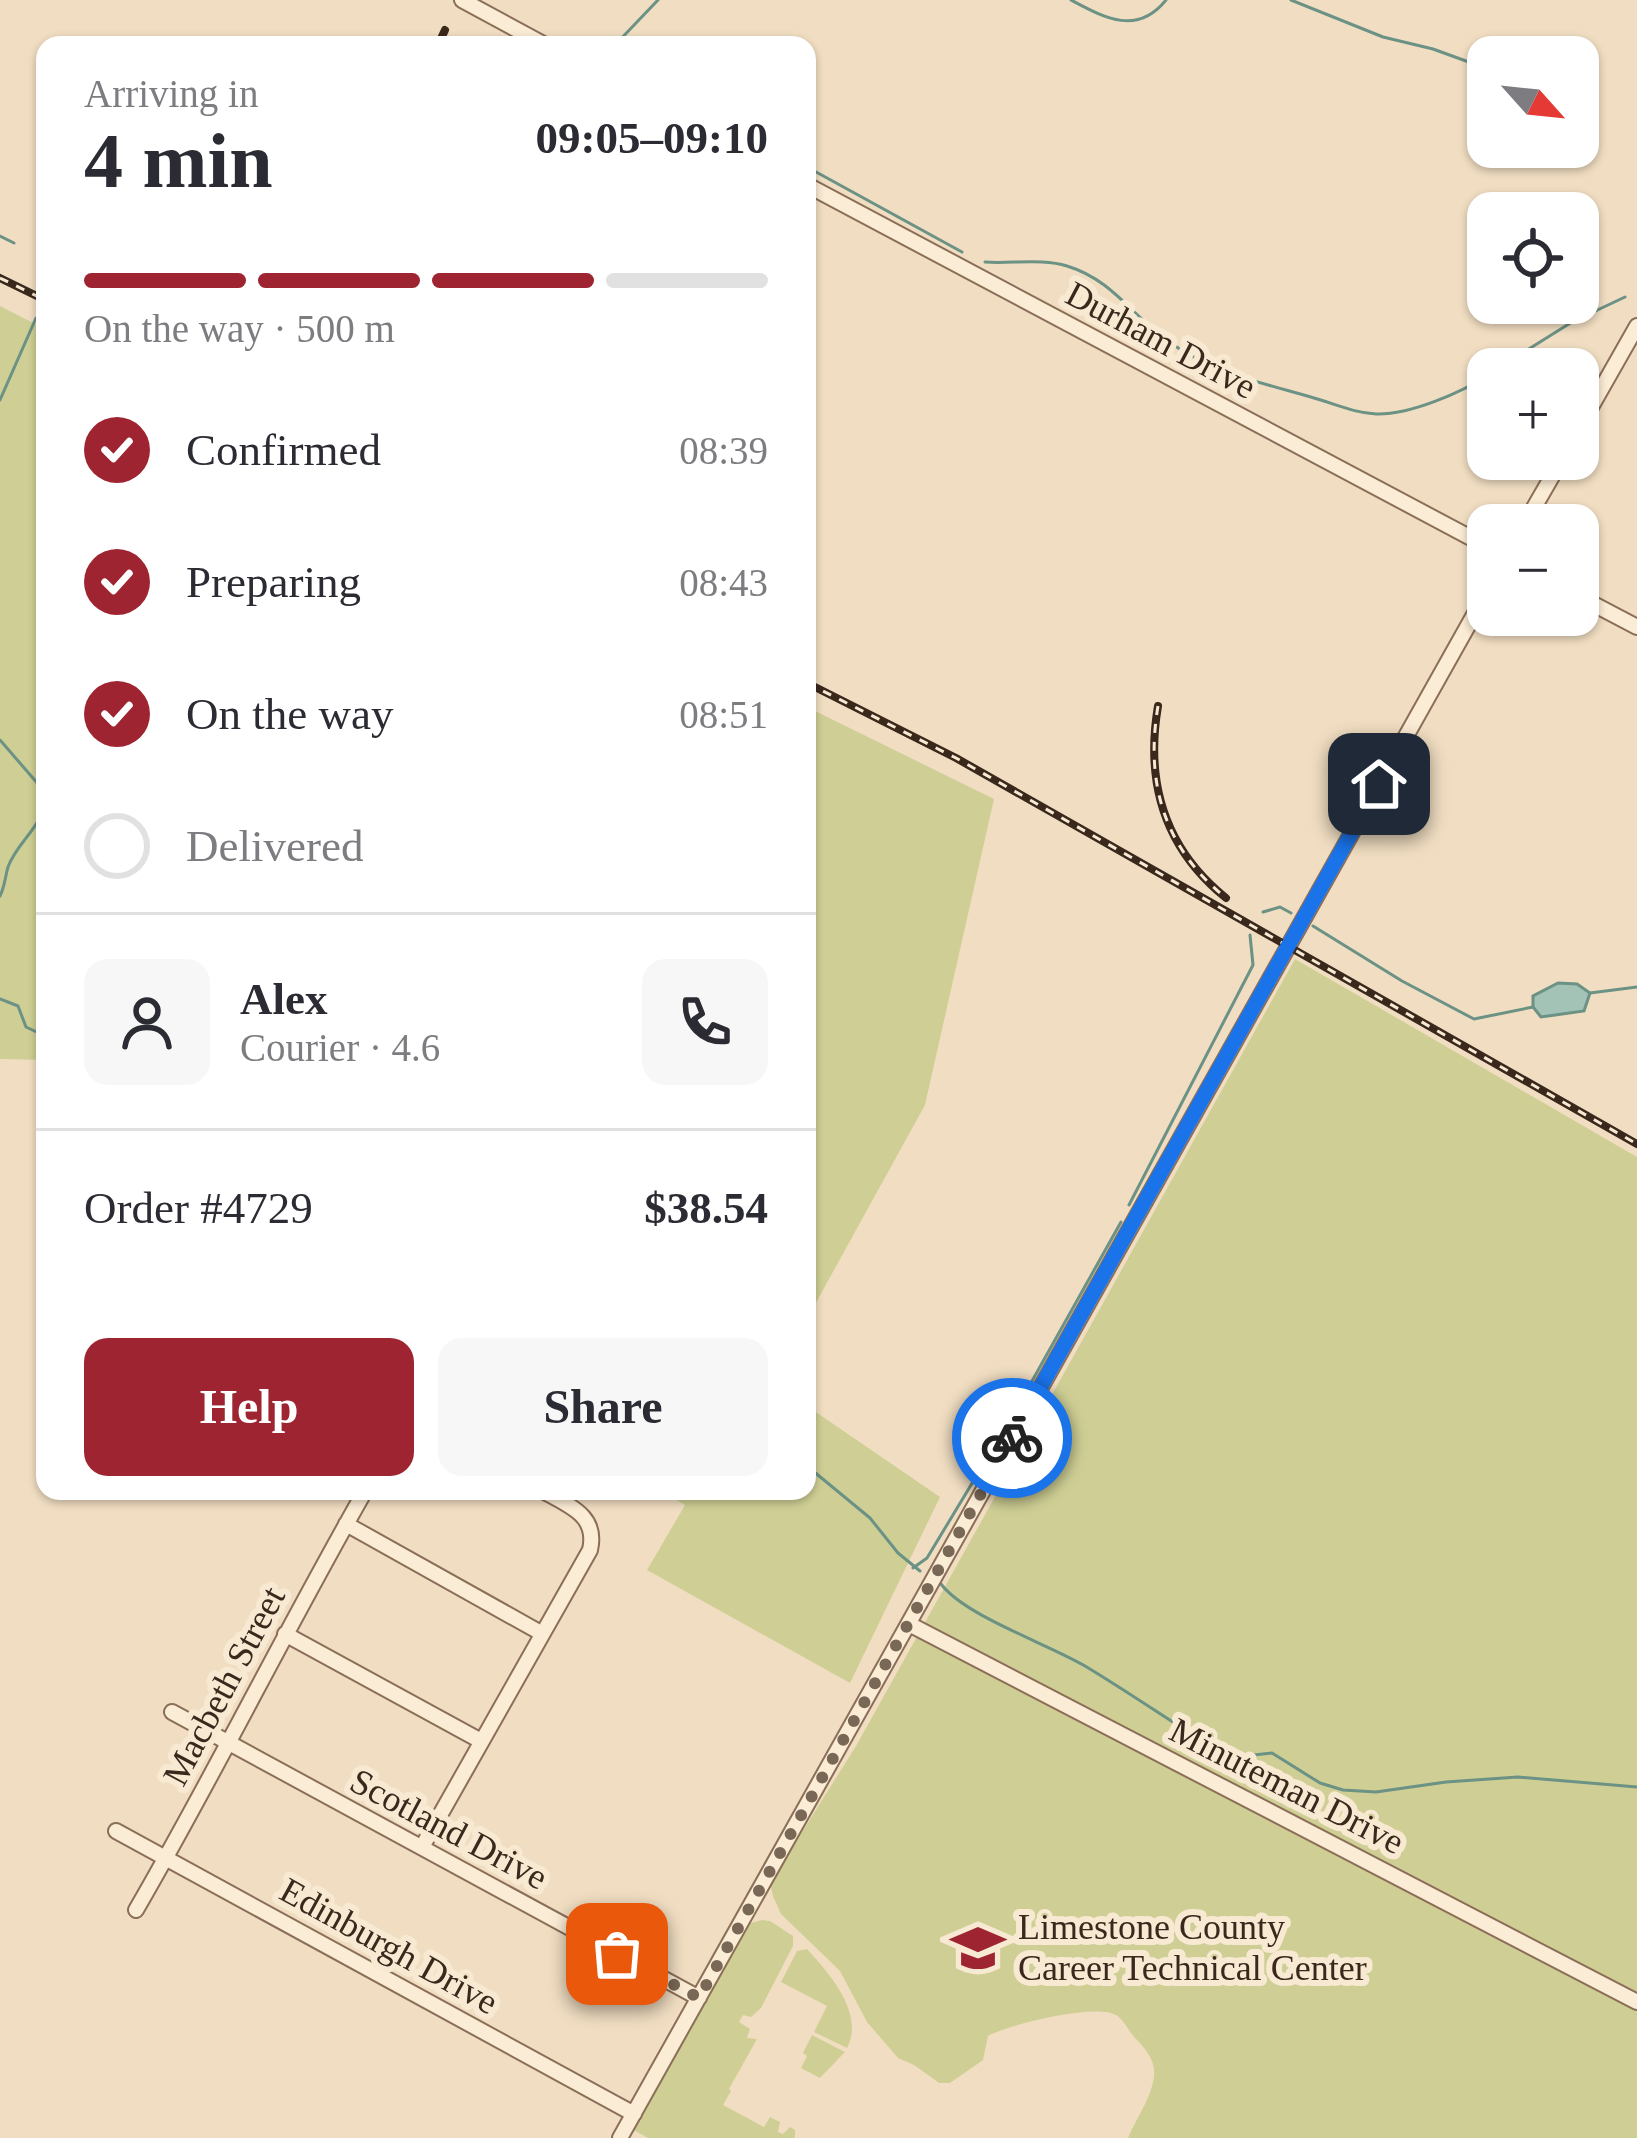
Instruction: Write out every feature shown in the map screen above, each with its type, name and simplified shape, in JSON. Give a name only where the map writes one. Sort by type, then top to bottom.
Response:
[{"type":"street","points":[[462,0],[528,36]]},
{"type":"street","name":"Durham Drive","points":[[816,189],[1467,536]]},
{"type":"street","points":[[1599,393],[1637,326]]},
{"type":"street","points":[[1599,607],[1637,627]]},
{"type":"street","points":[[620,2138],[1467,628]]},
{"type":"street","name":"Macbeth Street","points":[[136,1910],[360,1500]]},
{"type":"street","points":[[422,1847],[590,1550],[593,1537],[585,1515],[559,1500]]},
{"type":"street","points":[[346,1524],[541,1633]]},
{"type":"street","name":"Minuteman Drive","points":[[909,1624],[1637,2002]]},
{"type":"street","points":[[285,1634],[481,1741]]},
{"type":"street","name":"Scotland Drive","points":[[172,1712],[699,1998]]},
{"type":"street","name":"Edinburgh Drive","points":[[116,1831],[634,2114]]},
{"type":"green space","points":[[0,306],[36,324],[36,1060],[0,1059]]},
{"type":"green space","points":[[816,711],[994,799],[925,1105],[816,1303]]},
{"type":"green space","points":[[1295,959],[1637,1157],[1637,2138],[1128,2138],[1150,2093],[1154,2071],[1146,2050],[1116,2015],[1071,2013],[998,2031],[988,2036],[983,2060],[950,2083],[939,2083],[898,2058],[867,2022],[840,1971],[781,1914],[773,1896],[770,1883],[856,1746]]},
{"type":"green space","points":[[816,1412],[940,1497],[850,1683],[647,1570],[685,1505],[677,1500],[816,1500]]},
{"type":"green space","points":[[762,1920],[793,1936],[793,1946],[761,2008],[751,2017],[743,2015],[739,2022],[750,2029],[747,2038],[757,2039],[723,2105],[764,2127],[770,2117],[780,2122],[778,2132],[783,2134],[790,2127],[795,2138],[648,2138],[630,2128],[747,1924]]},
{"type":"green space","points":[[807,1949],[835,1982],[848,2008],[852,2022],[847,2048],[814,2032],[827,2006],[781,1982],[797,1951]]},
{"type":"green space","points":[[812,2035],[845,2052],[820,2078],[801,2068]]},
{"type":"shaded area","points":[[1558,983],[1577,984],[1590,993],[1584,1011],[1541,1017],[1533,1007],[1533,996]]},
{"type":"waterway","points":[[624,36],[658,0]]},
{"type":"waterway","points":[[1071,0],[1108,17],[1132,21],[1144,18],[1166,0]]},
{"type":"waterway","points":[[1291,0],[1383,37],[1467,61]]},
{"type":"waterway","points":[[816,172],[962,252]]},
{"type":"waterway","points":[[0,236],[14,243]]},
{"type":"waterway","points":[[985,262],[1048,262],[1083,272],[1110,289],[1169,342],[1203,362],[1360,412],[1419,407],[1467,386]]},
{"type":"waterway","points":[[1531,348],[1625,297]]},
{"type":"waterway","points":[[0,400],[36,318]]},
{"type":"waterway","points":[[0,740],[36,782]]},
{"type":"waterway","points":[[0,896],[8,867],[36,823]]},
{"type":"waterway","points":[[1263,912],[1280,907],[1291,913]]},
{"type":"waterway","points":[[1313,926],[1474,1019],[1533,1007]]},
{"type":"waterway","points":[[1129,1205],[1253,965],[1250,935]]},
{"type":"waterway","points":[[1590,993],[1637,987]]},
{"type":"waterway","points":[[0,999],[18,1006],[26,1027],[36,1032]]},
{"type":"waterway","points":[[1027,1390],[1121,1222]]},
{"type":"waterway","points":[[913,1568],[927,1558],[1018,1407]]},
{"type":"waterway","points":[[816,1473],[870,1518],[898,1553],[920,1571]]},
{"type":"waterway","points":[[941,1584],[968,1607],[1085,1666],[1218,1751],[1235,1757],[1272,1753],[1320,1783],[1343,1790],[1376,1792],[1518,1777],[1637,1787]]},
{"type":"railway","points":[[442,36],[445,30]]},
{"type":"railway","points":[[0,278],[36,296]]},
{"type":"railway","points":[[816,688],[956,758],[1637,1144]]},
{"type":"railway","points":[[1158,706],[1154,761],[1164,812],[1187,858],[1226,898]]},
{"type":"way so far","points":[[617,1954],[699,1998],[1012,1438]]},
{"type":"place","name":"Limestone County Career Technical Center","points":[[978,1948]]},
{"type":"route","points":[[1012,1438],[1379,784]]}]
